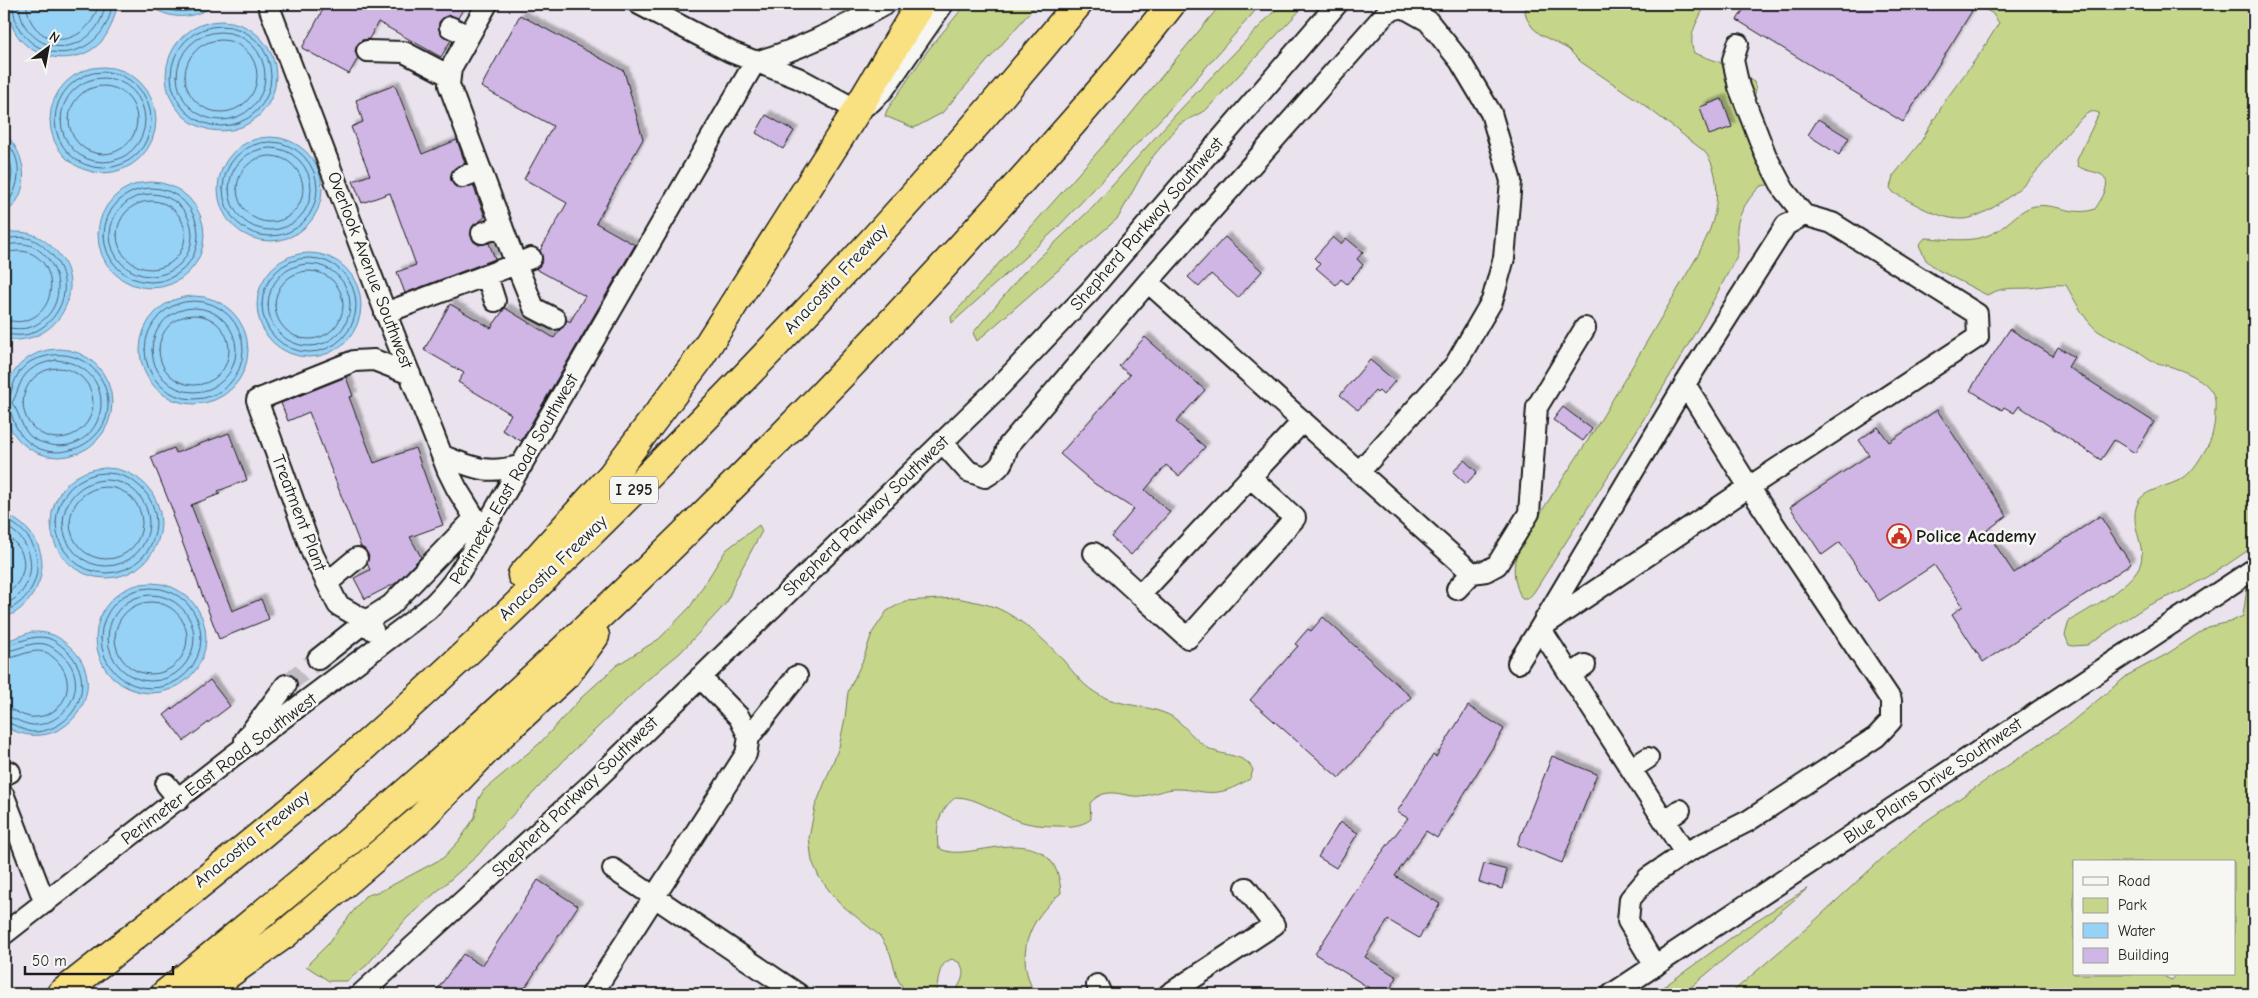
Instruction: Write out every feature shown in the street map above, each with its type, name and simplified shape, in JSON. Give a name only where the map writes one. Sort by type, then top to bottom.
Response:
[{"type":"highway","points":[[143,928],[251,824],[390,700],[490,607],[588,503],[649,428],[702,355],[857,110],[920,4]]},
{"type":"highway","name":"Anacostia Freeway","points":[[61,994],[261,834],[324,780],[471,647],[582,541],[734,389],[833,284],[930,176],[1078,4]]},
{"type":"highway","points":[[165,994],[318,868],[407,791],[639,577],[740,479],[891,323],[1037,163],[1131,55],[1170,4]]},
{"type":"highway","points":[[1131,55],[1182,4]]},
{"type":"highway","points":[[200,994],[285,934],[432,807],[502,733],[567,674],[639,577]]},
{"type":"street","name":"Overlook Avenue Southwest","points":[[268,4],[385,313],[457,489],[479,525]]},
{"type":"street","points":[[487,4],[451,68],[449,85],[472,174],[524,261],[534,308],[555,319]]},
{"type":"street","points":[[639,4],[718,46],[798,78],[857,110],[871,102],[884,89],[943,4]]},
{"type":"street","points":[[755,62],[771,58],[806,43],[885,4]]},
{"type":"street","name":"Shepherd Parkway Southwest","points":[[361,994],[588,787],[999,387],[1085,297],[1337,4]]},
{"type":"street","points":[[942,442],[968,471],[985,477],[1004,475],[1004,459],[1008,446],[1148,282],[1388,11],[1403,7],[1428,21],[1460,61],[1490,113],[1511,181],[1504,258],[1492,301],[1455,365],[1359,472]]},
{"type":"street","points":[[450,27],[469,36]]},
{"type":"street","points":[[1540,628],[1749,487],[1978,337],[1977,314],[1832,222],[1804,215],[1784,190],[1766,156],[1739,87],[1733,60],[1738,44]]},
{"type":"street","points":[[367,52],[404,52],[450,76]]},
{"type":"street","name":"Perimeter East Road Southwest","points":[[5,928],[45,902],[234,755],[384,643],[446,593],[461,573],[479,525],[522,466],[755,62]]},
{"type":"street","points":[[1518,664],[1685,384],[1786,225],[1804,215]]},
{"type":"street","points":[[482,233],[502,226]]},
{"type":"street","points":[[385,313],[524,261]]},
{"type":"street","points":[[487,276],[495,301]]},
{"type":"street","points":[[1148,282],[1359,472],[1426,544],[1472,573]]},
{"type":"street","points":[[1457,589],[1472,573],[1486,571],[1497,565],[1529,513],[1537,407],[1585,328]]},
{"type":"street","name":"Treatment Plant","points":[[366,621],[338,605],[327,583],[313,554],[257,400],[354,361],[374,360],[410,374]]},
{"type":"street","points":[[1655,966],[1628,921],[1630,899],[1648,878],[1685,853],[1748,820],[1876,737],[1891,721],[1891,700],[1749,487],[1685,384]]},
{"type":"street","points":[[1140,595],[1303,421]]},
{"type":"street","points":[[443,456],[470,467],[489,470],[504,470],[522,466]]},
{"type":"street","points":[[1094,553],[1188,638],[1295,518],[1250,477]]},
{"type":"street","points":[[318,659],[366,621],[391,605],[479,525]]},
{"type":"street","points":[[327,583],[357,558]]},
{"type":"street","name":"Blue Plains Drive Southwest","points":[[1612,994],[2254,568]]},
{"type":"street","points":[[366,621],[384,643]]},
{"type":"street","points":[[1540,628],[1578,670],[1639,764],[1672,816],[1685,853]]},
{"type":"street","points":[[595,993],[746,754],[749,737],[797,676]]},
{"type":"street","points":[[700,677],[738,717],[749,737]]},
{"type":"street","points":[[234,755],[286,685]]},
{"type":"street","points":[[166,784],[178,800]]},
{"type":"street","points":[[4,796],[45,902]]},
{"type":"street","points":[[613,869],[798,994]]},
{"type":"street","points":[[1169,994],[1274,925],[1246,888]]},
{"type":"green space","points":[[966,4],[1037,4],[942,113],[914,128],[885,116],[887,110],[928,50]]},
{"type":"green space","points":[[1221,4],[1261,4],[1169,110],[1055,230],[952,323],[951,317],[1126,120]]},
{"type":"green space","points":[[1281,4],[1306,4],[1206,110],[1180,124],[1150,160],[1118,218],[977,341],[973,333],[1023,273],[1095,205],[1177,113]]},
{"type":"green space","points":[[1527,4],[1706,4],[1693,34],[1692,46],[1694,53],[1719,62],[1754,82],[1756,89],[1754,98],[1772,184],[1761,186],[1746,204],[1738,222],[1737,256],[1690,342],[1534,592],[1528,599],[1522,599],[1515,578],[1516,556],[1545,506],[1594,431],[1698,255],[1714,217],[1717,197],[1713,167],[1704,151],[1639,101],[1581,62],[1568,49],[1541,35],[1527,19],[1525,12]]},
{"type":"green space","points":[[1974,4],[2254,4],[2254,994],[1730,994],[1809,926],[1913,830],[2069,724],[2128,675],[2167,654],[2208,627],[2230,622],[2243,616],[2253,547],[2186,589],[2147,606],[2087,645],[2069,645],[2065,635],[2069,621],[2110,596],[2130,579],[2137,570],[2142,555],[2135,524],[2136,507],[2143,496],[2183,478],[2194,468],[2211,438],[2215,421],[2215,400],[2210,389],[2194,376],[2155,362],[2098,331],[2084,316],[2066,285],[2004,289],[1987,295],[1938,270],[1926,260],[1919,245],[1925,238],[1962,240],[1980,238],[1997,231],[2020,213],[2035,206],[2051,206],[2073,211],[2095,209],[2105,191],[2106,181],[2104,177],[2078,166],[2077,160],[2099,113],[2094,112],[2087,114],[2071,128],[2041,166],[2021,187],[1990,209],[1970,218],[1952,218],[1926,210],[1894,193],[1890,188],[1893,176],[1920,143],[1947,98],[1981,52],[1999,23],[1992,13]]},
{"type":"green space","points":[[759,525],[762,531],[736,579],[727,602],[721,609],[680,653],[646,681],[570,754],[504,824],[478,855],[407,918],[367,965],[347,981],[329,981],[306,966],[327,945],[365,896],[383,890],[443,858],[459,841],[475,817],[478,800],[484,790],[540,743],[581,698],[617,665],[659,639],[690,607],[726,550]]},
{"type":"green space","points":[[957,598],[992,606],[1024,624],[1056,652],[1085,684],[1101,696],[1117,702],[1167,714],[1179,722],[1207,748],[1246,761],[1253,770],[1250,779],[1222,791],[1208,792],[1174,789],[1141,796],[1116,793],[1103,794],[1090,803],[1091,819],[1080,825],[1071,826],[1021,822],[979,802],[964,798],[956,797],[950,802],[939,819],[937,832],[938,847],[947,851],[958,852],[1015,846],[1029,848],[1042,853],[1054,865],[1060,881],[1061,893],[1040,915],[1028,939],[1025,952],[1029,980],[1035,994],[953,994],[960,983],[963,971],[960,963],[952,959],[943,965],[934,994],[907,994],[898,980],[890,953],[880,936],[838,902],[819,877],[812,861],[809,838],[815,807],[839,747],[848,692],[863,660],[872,633],[887,611],[905,601]]},
{"type":"green space","points":[[1808,888],[1683,994],[1654,994],[1746,927]]},
{"type":"water","points":[[7,4],[116,4],[117,6],[107,34],[101,42],[91,50],[68,58],[42,54],[31,49],[21,41],[13,27]]},
{"type":"water","points":[[146,4],[217,4],[190,16],[173,16],[155,10]]},
{"type":"water","points":[[221,21],[242,25],[260,37],[272,55],[276,76],[272,97],[260,115],[242,127],[221,131],[200,127],[182,115],[170,97],[166,76],[170,55],[182,37],[200,25]]},
{"type":"water","points":[[103,67],[123,71],[141,82],[152,100],[156,120],[152,140],[141,158],[123,169],[103,173],[83,169],[65,158],[54,140],[50,120],[54,100],[65,82],[83,71]]},
{"type":"water","points":[[4,133],[18,151],[22,162],[23,185],[13,206],[4,214]]},
{"type":"water","points":[[270,137],[290,141],[307,152],[318,169],[322,189],[318,209],[307,226],[290,237],[270,241],[250,237],[233,226],[222,209],[218,189],[222,169],[233,152],[250,141]]},
{"type":"water","points":[[151,182],[171,186],[188,198],[200,215],[204,235],[200,255],[188,272],[171,284],[151,288],[131,284],[114,272],[102,255],[98,235],[102,215],[114,198],[131,186]]},
{"type":"water","points":[[12,232],[31,234],[39,237],[51,246],[64,261],[69,278],[69,294],[64,310],[54,324],[40,334],[23,339],[4,339],[4,234]]},
{"type":"water","points":[[309,253],[329,257],[338,261],[346,268],[353,276],[357,285],[361,305],[357,325],[353,334],[346,342],[338,349],[329,353],[309,357],[289,353],[280,349],[272,342],[265,334],[261,325],[257,305],[261,285],[265,276],[272,268],[280,261],[289,257]]},
{"type":"water","points":[[194,296],[215,300],[232,312],[244,329],[248,350],[244,371],[232,388],[215,400],[194,404],[173,400],[156,388],[144,371],[140,350],[144,329],[156,312],[173,300]]},
{"type":"water","points":[[58,349],[79,353],[96,365],[108,382],[112,403],[108,424],[96,441],[79,453],[58,457],[37,453],[20,441],[8,424],[4,403],[8,382],[20,365],[37,353]]},
{"type":"water","points":[[106,468],[127,472],[145,484],[157,502],[161,523],[157,544],[145,562],[127,574],[106,578],[85,574],[67,562],[55,544],[51,523],[55,502],[67,484],[85,472]]},
{"type":"water","points":[[4,514],[16,520],[33,537],[39,547],[42,558],[42,570],[39,582],[28,602],[17,611],[4,617]]},
{"type":"water","points":[[151,583],[172,587],[190,599],[202,617],[206,638],[202,659],[190,677],[172,689],[151,693],[130,689],[112,677],[100,659],[96,638],[100,617],[112,599],[130,587]]},
{"type":"water","points":[[31,632],[43,632],[53,635],[69,646],[82,662],[87,680],[85,698],[77,714],[64,727],[46,734],[26,734],[4,726],[4,642]]},
{"type":"building","points":[[326,4],[466,4],[458,18],[449,15],[439,22],[440,33],[451,40],[441,57],[378,22],[369,39],[362,40],[357,45],[355,51],[358,58],[349,74],[302,48]]},
{"type":"building","points":[[1747,4],[1961,4],[1972,11],[1903,122],[1737,20]]},
{"type":"building","points":[[520,15],[624,71],[643,139],[596,223],[635,245],[521,441],[502,430],[511,414],[458,382],[464,373],[424,350],[450,304],[491,328],[505,308],[554,338],[567,320],[570,322],[585,296],[536,269],[543,260],[540,251],[567,203],[524,179],[553,126],[481,87]]},
{"type":"building","points":[[395,85],[422,154],[457,140],[465,163],[453,170],[451,181],[460,189],[473,185],[485,217],[473,226],[471,236],[474,242],[479,245],[489,243],[495,259],[405,293],[397,272],[416,265],[390,193],[362,203],[353,181],[370,175],[351,127],[363,122],[356,100]]},
{"type":"building","points":[[1722,99],[1732,127],[1709,135],[1700,107]]},
{"type":"building","points":[[766,115],[794,131],[783,149],[756,133]]},
{"type":"building","points":[[1818,119],[1849,138],[1839,155],[1808,135]]},
{"type":"building","points":[[1225,237],[1262,271],[1238,298],[1211,274],[1199,287],[1188,277]]},
{"type":"building","points":[[1333,237],[1341,244],[1346,238],[1363,252],[1357,259],[1363,265],[1347,284],[1341,279],[1336,285],[1316,268],[1320,264],[1314,258]]},
{"type":"building","points":[[2010,329],[2053,356],[2058,347],[2074,357],[2068,367],[2154,422],[2135,453],[2114,440],[2101,460],[2019,406],[2014,413],[2004,407],[2002,410],[1970,390]]},
{"type":"building","points":[[1145,337],[1205,390],[1176,422],[1205,447],[1179,476],[1166,465],[1145,490],[1170,512],[1131,555],[1111,537],[1134,509],[1095,484],[1060,454],[1130,375],[1119,366]]},
{"type":"building","points":[[1370,360],[1395,381],[1383,395],[1379,391],[1377,393],[1375,391],[1358,410],[1340,395]]},
{"type":"building","points":[[346,377],[353,396],[349,397],[374,463],[415,448],[443,525],[410,537],[421,557],[396,583],[365,599],[354,578],[370,570],[367,563],[369,556],[361,547],[309,412],[288,421],[281,403]]},
{"type":"building","points":[[1563,407],[1592,429],[1583,441],[1553,420]]},
{"type":"building","name":"Police Academy","points":[[1937,410],[2007,516],[1986,531],[2014,573],[2100,516],[2131,564],[1983,662],[1952,614],[1963,606],[1934,565],[1879,601],[1840,542],[1822,555],[1790,507],[1869,455],[1859,440],[1878,427],[1889,442]]},
{"type":"building","points":[[229,433],[247,480],[218,491],[220,494],[191,505],[232,611],[261,599],[269,619],[219,639],[172,515],[174,514],[151,457],[174,448],[176,453]]},
{"type":"building","points":[[1464,460],[1477,472],[1466,484],[1453,472]]},
{"type":"building","points":[[1323,617],[1411,697],[1339,778],[1250,700],[1298,646],[1295,644],[1308,629],[1311,631]]},
{"type":"building","points":[[210,680],[230,706],[184,741],[164,715]]},
{"type":"building","points":[[1468,706],[1504,729],[1437,838],[1426,831],[1395,876],[1440,904],[1419,938],[1388,920],[1365,957],[1397,977],[1387,994],[1379,994],[1315,954],[1374,863],[1408,818],[1397,812],[1433,755],[1436,757]]},
{"type":"building","points":[[1552,756],[1597,774],[1562,863],[1517,845]]},
{"type":"building","points":[[1340,822],[1358,833],[1336,868],[1318,857]]},
{"type":"building","points":[[1484,864],[1507,870],[1502,889],[1479,882]]},
{"type":"building","points":[[538,880],[578,906],[521,994],[434,994],[463,954],[482,966]]},
{"type":"tunnel","points":[[286,685],[318,659]]},
{"type":"place","name":"Police Academy","points":[[1899,536]]}]
